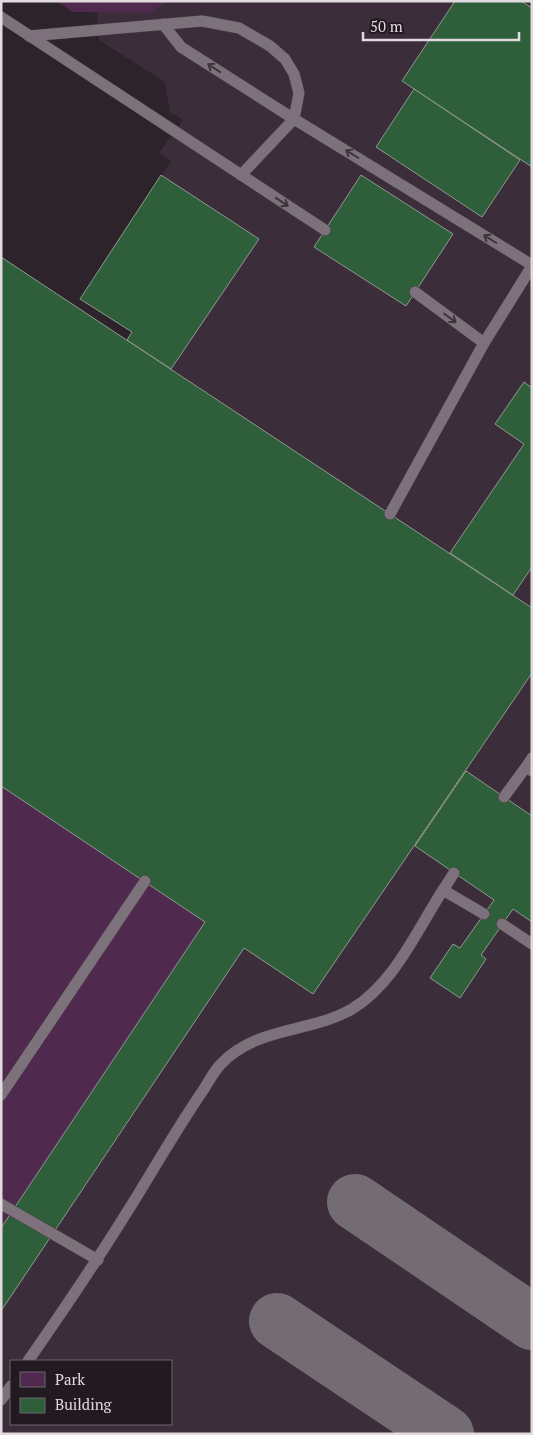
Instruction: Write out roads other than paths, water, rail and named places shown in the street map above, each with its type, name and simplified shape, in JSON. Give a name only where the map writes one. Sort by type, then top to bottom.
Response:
[{"type":"lane","points":[[1,17],[326,230]]},
{"type":"lane","points":[[29,36],[202,22],[239,28],[270,46],[285,59],[294,74],[299,93],[294,119],[241,176]]},
{"type":"lane","points":[[163,24],[181,47],[294,119],[532,265],[484,343],[390,514]]},
{"type":"lane","points":[[415,292],[484,343]]},
{"type":"lane","points":[[504,797],[530,765]]},
{"type":"lane","points":[[29,1360],[98,1260],[192,1106],[221,1064],[249,1044],[278,1031],[330,1019],[353,1008],[381,984],[405,953],[454,873]]},
{"type":"lane","points":[[1,1095],[145,881]]},
{"type":"lane","points":[[443,890],[484,914]]},
{"type":"lane","points":[[502,924],[532,944]]},
{"type":"lane","points":[[1,1204],[98,1260]]},
{"type":"lane","points":[[1,1400],[10,1387]]}]
